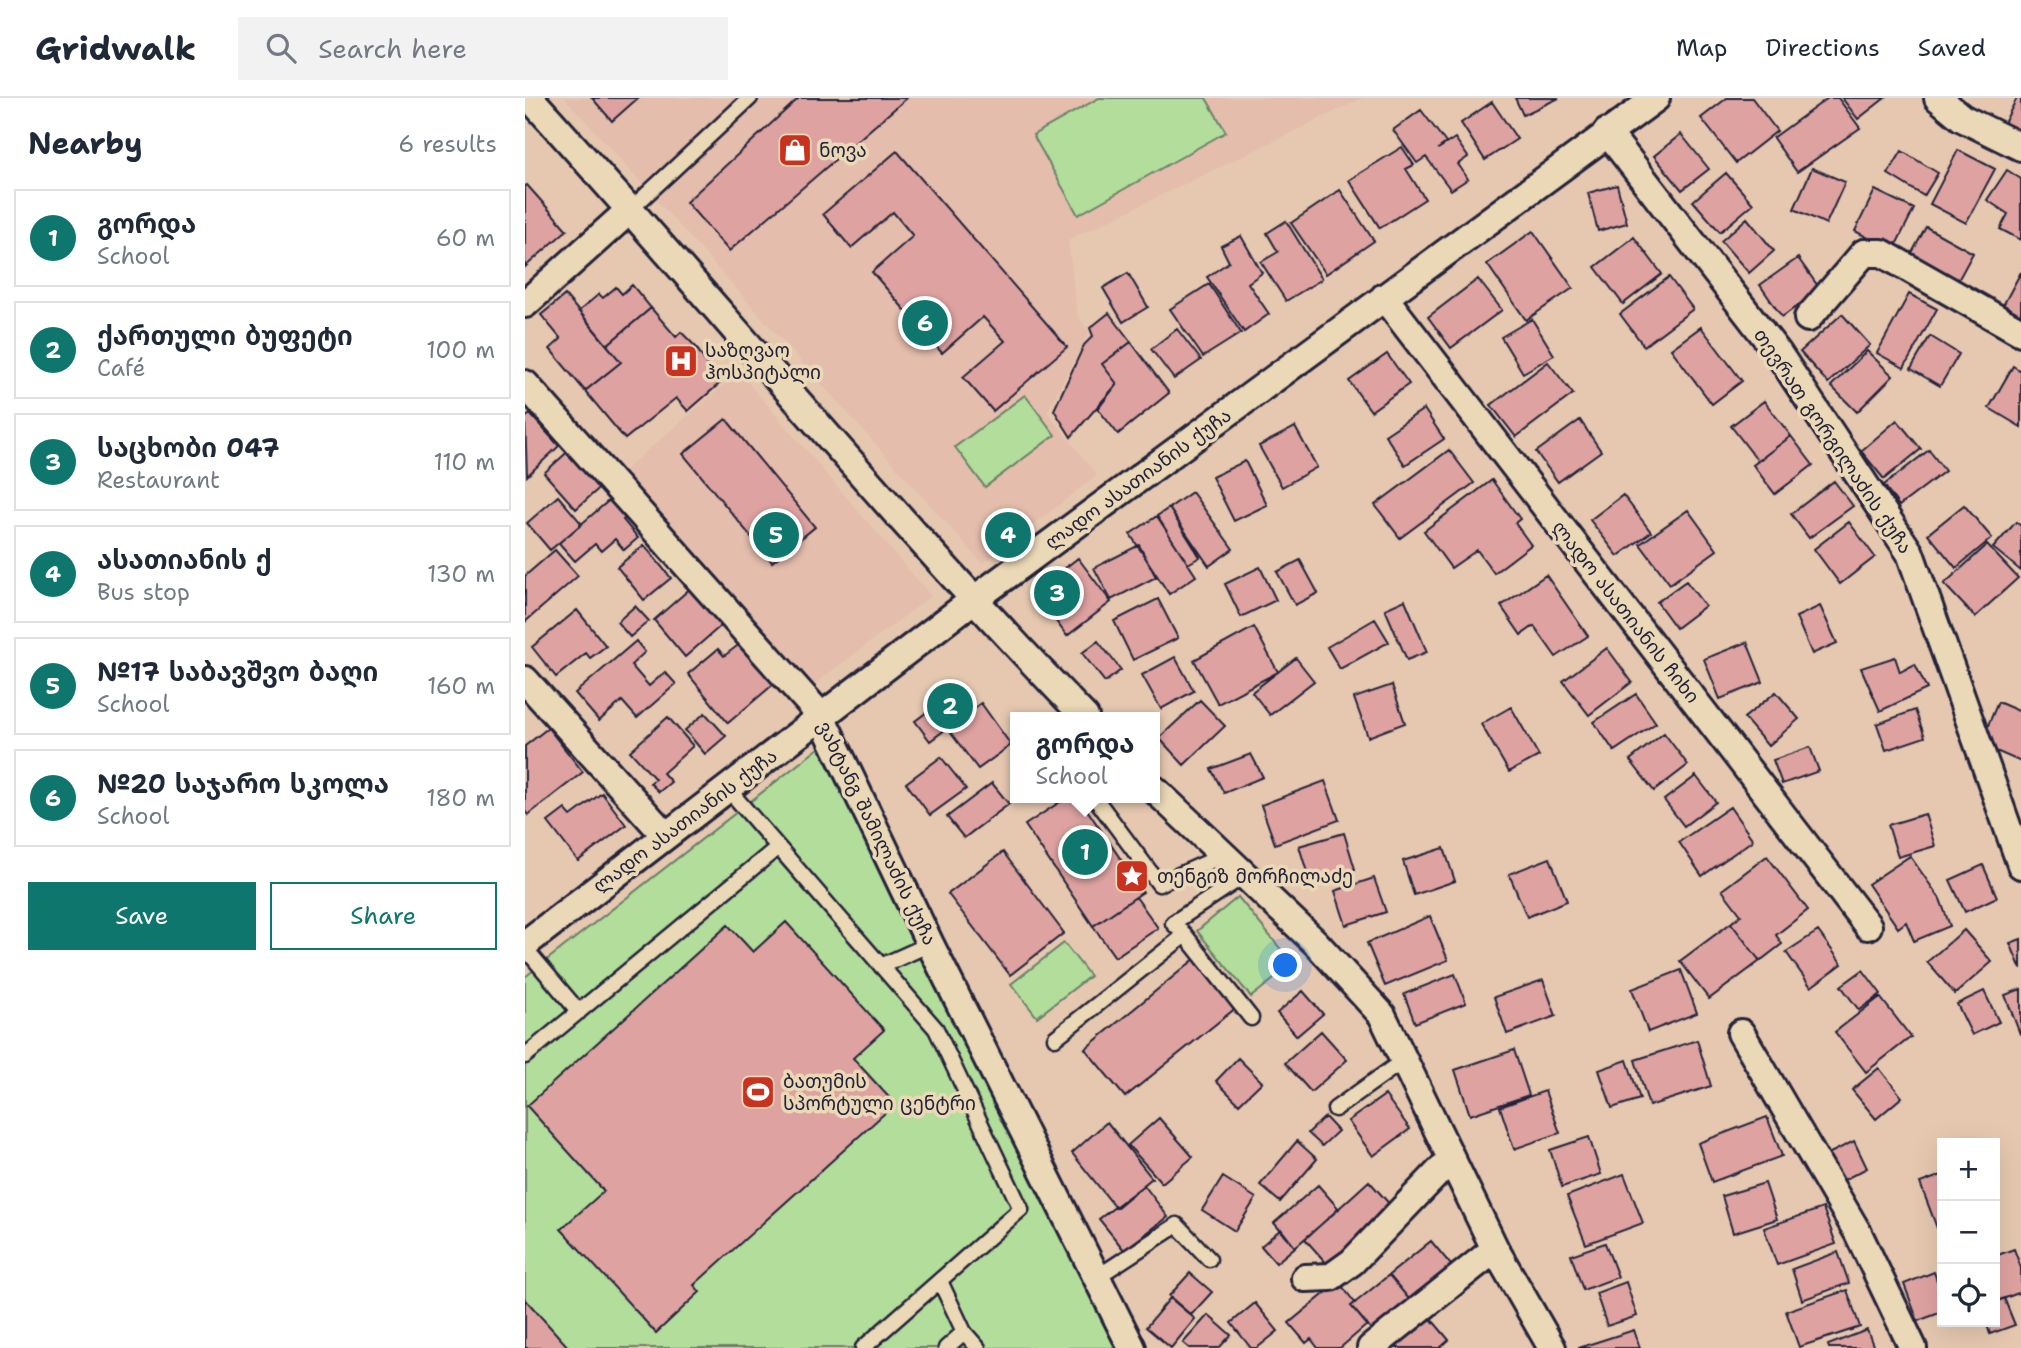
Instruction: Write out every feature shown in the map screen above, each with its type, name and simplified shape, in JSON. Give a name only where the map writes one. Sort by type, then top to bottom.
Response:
[{"type":"street","points":[[530,98],[631,209],[972,601],[1079,712]]},
{"type":"street","name":"ლადო ასათიანის ქუჩა","points":[[525,946],[664,835],[972,601],[1656,98]]},
{"type":"street","points":[[1938,98],[1962,118],[2021,147]]},
{"type":"street","name":"თევრათ გორგილაძის ქუჩა","points":[[1607,132],[1778,353],[1910,553],[2021,865]]},
{"type":"street","points":[[525,304],[631,209]]},
{"type":"street","points":[[1808,318],[1864,253],[1882,253],[2021,332]]},
{"type":"street","name":"ლადო ასათიანის ჩიხი","points":[[1384,297],[1868,926]]},
{"type":"street","name":"ვახტანგ შამილაძის ქუჩა","points":[[525,384],[821,716],[930,944],[1132,1348]]},
{"type":"street","points":[[525,680],[664,835]]},
{"type":"street","points":[[1160,795],[1317,943],[1382,1015],[1495,1249],[1552,1348]]},
{"type":"street","points":[[1741,1033],[1858,1233],[1913,1348]]},
{"type":"street","points":[[1305,1279],[1331,1277],[1352,1262],[1451,1159]]},
{"type":"street","points":[[1371,1348],[1495,1249]]},
{"type":"lane","points":[[631,209],[750,98]]},
{"type":"lane","points":[[727,788],[936,1029],[1021,1209],[863,1348]]},
{"type":"lane","points":[[1099,803],[1160,884],[1224,855]]},
{"type":"lane","points":[[525,1056],[778,847]]},
{"type":"lane","points":[[1245,875],[1173,923],[1251,1018]]},
{"type":"lane","points":[[1055,1038],[1185,935]]},
{"type":"lane","points":[[881,966],[930,944]]},
{"type":"lane","points":[[525,946],[579,1012]]},
{"type":"lane","points":[[1335,1110],[1404,1060]]},
{"type":"lane","points":[[1097,1277],[1177,1225],[1209,1259]]},
{"type":"lane","points":[[940,1281],[964,1332],[978,1348]]},
{"type":"lane","points":[[946,1348],[964,1332]]},
{"type":"shaded area","points":[[565,98],[1363,98],[1068,240],[1077,314],[1089,332],[1047,412],[1097,475],[983,564]]},
{"type":"shaded area","points":[[739,372],[931,596],[808,689],[620,474]]},
{"type":"green space","points":[[1099,98],[1206,98],[1226,132],[1078,215],[1033,135]]},
{"type":"green space","points":[[1025,395],[1055,435],[985,487],[955,447]]},
{"type":"green space","name":"ბათუმის სპორტული ცენტრი","points":[[819,748],[1120,1348],[525,1348],[525,977]]},
{"type":"green space","points":[[1238,897],[1293,964],[1251,997],[1197,931]]},
{"type":"green space","points":[[1064,943],[1090,976],[1037,1017],[1011,984]]},
{"type":"building","points":[[592,98],[638,98],[612,121]]},
{"type":"building","name":"ნოვა","points":[[799,98],[907,98],[729,251],[686,202]]},
{"type":"building","points":[[1515,98],[1559,98],[1523,115]]},
{"type":"building","points":[[1727,98],[1752,98],[1777,131],[1736,163],[1701,118]]},
{"type":"building","points":[[1828,98],[1838,98],[1860,128],[1797,172],[1773,138]]},
{"type":"building","points":[[1842,98],[1885,98],[1858,119]]},
{"type":"building","points":[[2017,98],[2021,98],[2021,137],[2002,127]]},
{"type":"building","points":[[1492,102],[1517,139],[1485,160],[1461,123]]},
{"type":"building","points":[[1421,110],[1446,143],[1438,149],[1455,138],[1468,157],[1458,164],[1468,179],[1451,190],[1426,157],[1417,163],[1393,130]]},
{"type":"building","points":[[1681,134],[1709,169],[1682,190],[1654,156]]},
{"type":"building","points":[[1402,147],[1414,165],[1406,169],[1425,199],[1380,228],[1349,180]]},
{"type":"building","points":[[1958,150],[1995,169],[1966,223],[1930,204]]},
{"type":"building","points":[[897,151],[1067,347],[993,411],[963,377],[1005,341],[983,317],[942,353],[872,272],[913,236],[893,212],[851,248],[823,214]]},
{"type":"building","points":[[1902,151],[1938,173],[1924,196],[1888,174]]},
{"type":"building","points":[[1812,168],[1845,182],[1826,224],[1794,209]]},
{"type":"building","points":[[2007,170],[2021,179],[2021,240],[2000,229],[2008,214],[1987,200]]},
{"type":"building","points":[[1726,173],[1753,204],[1720,232],[1693,201]]},
{"type":"building","points":[[527,185],[567,230],[525,267],[525,186]]},
{"type":"building","points":[[1617,185],[1627,223],[1598,231],[1588,193]]},
{"type":"building","points":[[1340,190],[1374,241],[1326,274],[1291,223]]},
{"type":"building","points":[[1875,190],[1914,209],[1893,251],[1855,231]]},
{"type":"building","points":[[1747,218],[1774,251],[1749,273],[1721,241]]},
{"type":"building","points":[[1286,221],[1322,279],[1286,301],[1261,262],[1278,252],[1267,233]]},
{"type":"building","points":[[1926,227],[1973,253],[1955,286],[1908,260]]},
{"type":"building","points":[[1533,231],[1573,288],[1526,320],[1487,264]]},
{"type":"building","points":[[1241,236],[1262,273],[1248,283],[1269,314],[1244,332],[1207,277],[1229,262],[1221,246]]},
{"type":"building","points":[[1634,237],[1662,274],[1623,304],[1595,267]]},
{"type":"building","points":[[1798,258],[1820,289],[1782,317],[1760,285]]},
{"type":"building","points":[[2021,272],[2021,322],[2000,311]]},
{"type":"building","points":[[1128,273],[1148,307],[1123,322],[1103,288]]},
{"type":"building","points":[[1669,277],[1693,309],[1644,346],[1620,314]]},
{"type":"building","points":[[1478,279],[1502,310],[1451,348],[1428,317]]},
{"type":"building","points":[[1209,284],[1241,333],[1203,357],[1170,309]]},
{"type":"building","points":[[632,285],[651,308],[607,345],[579,311],[599,294],[603,298],[616,287],[622,294]]},
{"type":"building","points":[[1909,294],[1937,309],[1904,368],[1877,353]]},
{"type":"building","points":[[565,295],[621,362],[585,391],[550,349],[561,339],[541,315]]},
{"type":"building","points":[[651,308],[676,337],[681,332],[696,347],[719,384],[688,411],[676,398],[625,439],[585,391],[621,362],[607,345]]},
{"type":"building","points":[[1109,313],[1131,342],[1102,364],[1117,384],[1071,437],[1054,410],[1084,345],[1093,336],[1090,328]]},
{"type":"building","points":[[1842,314],[1870,345],[1828,383],[1800,352]]},
{"type":"building","points":[[1532,319],[1554,355],[1523,373],[1501,337]]},
{"type":"building","points":[[1701,327],[1742,381],[1712,404],[1671,349]]},
{"type":"building","points":[[1177,329],[1201,360],[1174,379],[1151,349]]},
{"type":"building","points":[[1930,336],[1959,354],[1940,386],[1911,369]]},
{"type":"building","points":[[1131,342],[1169,393],[1118,434],[1098,409],[1117,384],[1102,364]]},
{"type":"building","points":[[1867,351],[1893,376],[1857,412],[1831,386]]},
{"type":"building","points":[[1387,354],[1409,384],[1371,411],[1349,381]]},
{"type":"building","points":[[1548,362],[1573,394],[1516,437],[1491,405]]},
{"type":"building","points":[[2013,366],[2021,371],[2021,427],[1989,408]]},
{"type":"building","points":[[1764,401],[1791,436],[1758,461],[1731,426]]},
{"type":"building","points":[[1424,409],[1444,439],[1405,465],[1385,435]]},
{"type":"building","points":[[530,414],[559,446],[527,476],[525,418]]},
{"type":"building","points":[[726,419],[815,527],[772,562],[683,454]]},
{"type":"building","points":[[1580,420],[1601,451],[1558,482],[1536,452]]},
{"type":"building","points":[[1897,420],[1921,449],[1884,479],[1861,451]]},
{"type":"building","points":[[1295,427],[1317,467],[1282,487],[1259,446]]},
{"type":"building","points":[[1791,436],[1813,465],[1775,494],[1753,465]]},
{"type":"building","points":[[573,447],[605,483],[576,509],[544,473]]},
{"type":"building","points":[[1449,450],[1474,483],[1400,538],[1375,505]]},
{"type":"building","points":[[1929,450],[1945,471],[1899,506],[1884,485]]},
{"type":"building","points":[[1245,461],[1267,505],[1234,521],[1212,477]]},
{"type":"building","points":[[1492,480],[1520,519],[1515,523],[1531,545],[1494,573],[1477,550],[1451,568],[1424,531]]},
{"type":"building","points":[[1834,481],[1853,506],[1809,538],[1791,514]]},
{"type":"building","points":[[1192,492],[1233,549],[1209,566],[1169,508]]},
{"type":"building","points":[[1623,495],[1651,532],[1618,556],[1590,520]]},
{"type":"building","points":[[558,496],[582,524],[550,550],[527,523]]},
{"type":"building","points":[[613,497],[629,515],[623,520],[638,538],[624,550],[615,539],[601,551],[595,544],[575,561],[559,543]]},
{"type":"building","points":[[1964,505],[1992,538],[1956,568],[1928,534]]},
{"type":"building","points":[[1169,508],[1200,557],[1188,564],[1157,516]]},
{"type":"building","points":[[1688,510],[1717,550],[1670,584],[1640,544]]},
{"type":"building","points":[[1157,516],[1196,576],[1169,594],[1130,534]]},
{"type":"building","points":[[1849,522],[1875,557],[1840,584],[1814,549]]},
{"type":"building","points":[[2016,522],[2021,526],[2021,571],[1993,548]]},
{"type":"building","points":[[644,545],[671,578],[644,600],[617,567]]},
{"type":"building","points":[[1139,545],[1156,577],[1111,600],[1094,568]]},
{"type":"building","points":[[1987,545],[2018,578],[1975,617],[1944,584]]},
{"type":"building","points":[[555,550],[578,576],[525,622],[525,576]]},
{"type":"building","points":[[1078,558],[1111,602],[1067,636],[1047,609],[1052,578]]},
{"type":"building","points":[[1300,560],[1318,593],[1295,605],[1277,572]]},
{"type":"building","points":[[1260,567],[1276,600],[1241,617],[1225,584]]},
{"type":"building","points":[[1546,575],[1588,636],[1556,657],[1534,626],[1521,635],[1501,606]]},
{"type":"building","points":[[1686,581],[1705,606],[1676,628],[1657,602]]},
{"type":"building","points":[[692,587],[724,623],[685,657],[654,620]]},
{"type":"building","points":[[1158,599],[1178,638],[1133,660],[1114,621]]},
{"type":"building","points":[[1405,600],[1427,652],[1407,660],[1385,609]]},
{"type":"building","points":[[635,606],[649,621],[630,637],[617,622]]},
{"type":"building","points":[[1820,606],[1837,643],[1812,654],[1796,617]]},
{"type":"building","points":[[577,610],[606,646],[590,658],[586,653],[556,677],[532,647]]},
{"type":"building","points":[[1375,619],[1389,642],[1340,669],[1327,647]]},
{"type":"building","points":[[1254,627],[1278,672],[1218,704],[1194,660]]},
{"type":"building","points":[[636,641],[645,652],[631,665],[649,686],[665,672],[676,684],[637,718],[622,701],[599,721],[575,693]]},
{"type":"building","points":[[1098,641],[1121,670],[1105,682],[1082,653]]},
{"type":"building","points":[[1747,642],[1763,682],[1720,699],[1704,659]]},
{"type":"building","points":[[741,643],[775,683],[728,723],[688,674],[718,649],[724,656]]},
{"type":"building","points":[[1607,648],[1632,682],[1589,715],[1563,681]]},
{"type":"building","points":[[1175,657],[1194,691],[1161,709],[1142,675]]},
{"type":"building","points":[[1895,657],[1900,672],[1915,664],[1927,689],[1880,711],[1861,668]]},
{"type":"building","points":[[1296,658],[1314,681],[1270,715],[1252,692]]},
{"type":"building","points":[[1392,685],[1405,723],[1368,737],[1354,698]]},
{"type":"building","points":[[958,689],[973,709],[930,741],[915,721]]},
{"type":"building","points":[[1776,692],[1799,719],[1768,746],[1744,718]]},
{"type":"building","points":[[1636,694],[1656,723],[1614,751],[1594,722]]},
{"type":"building","points":[[1200,700],[1225,726],[1184,765],[1160,737]]},
{"type":"building","points":[[1998,702],[2021,712],[2021,762],[1980,744]]},
{"type":"building","points":[[981,703],[1010,746],[978,769],[947,728]]},
{"type":"building","points":[[1511,707],[1539,756],[1509,772],[1481,724]]},
{"type":"building","points":[[1915,710],[1925,737],[1886,750],[1877,724]]},
{"type":"building","points":[[705,713],[726,736],[705,754],[685,730]]},
{"type":"building","points":[[668,717],[693,746],[663,773],[671,782],[659,792],[650,783],[655,779],[630,751]]},
{"type":"building","points":[[548,728],[583,772],[528,815],[525,811],[525,746]]},
{"type":"building","points":[[1664,733],[1688,765],[1654,791],[1630,760]]},
{"type":"building","points":[[1810,747],[1819,771],[1782,784],[1773,760]]},
{"type":"building","points":[[1251,754],[1263,777],[1224,793],[1211,769]]},
{"type":"building","points":[[941,757],[966,789],[930,815],[906,783]]},
{"type":"building","points":[[1696,776],[1716,802],[1684,826],[1664,800]]},
{"type":"building","points":[[1325,781],[1339,820],[1275,844],[1261,805]]},
{"type":"building","points":[[992,783],[1009,804],[964,838],[947,817]]},
{"type":"building","points":[[602,793],[626,825],[578,861],[548,822],[565,809],[571,816]]},
{"type":"building","points":[[1058,803],[1082,803],[1143,892],[1093,926],[1025,825]]},
{"type":"building","points":[[1730,807],[1753,840],[1702,876],[1679,842]]},
{"type":"building","points":[[1925,814],[1935,846],[1898,857],[1888,825]]},
{"type":"building","points":[[1344,833],[1355,869],[1310,882],[1299,846]]},
{"type":"building","points":[[1444,848],[1455,881],[1414,895],[1403,861]]},
{"type":"building","points":[[1003,852],[1064,933],[1010,975],[948,894]]},
{"type":"building","points":[[1767,856],[1808,910],[1776,935],[1782,944],[1760,961],[1731,923],[1741,915],[1722,890]]},
{"type":"building","points":[[1910,856],[1940,899],[1950,926],[1914,941],[1906,922],[1898,928],[1868,884]]},
{"type":"building","points":[[1550,858],[1567,901],[1527,917],[1509,874]]},
{"type":"building","points":[[1983,865],[1997,897],[1965,912],[1950,880]]},
{"type":"building","points":[[1374,878],[1386,912],[1346,925],[1335,891]]},
{"type":"building","points":[[1136,897],[1158,928],[1115,957],[1093,926]]},
{"type":"building","points":[[1430,916],[1448,960],[1385,986],[1367,943]]},
{"type":"building","points":[[786,922],[884,1030],[853,1058],[895,1104],[694,1285],[700,1292],[656,1333],[561,1229],[604,1191],[527,1106],[728,925],[753,952]]},
{"type":"building","points":[[1731,923],[1760,961],[1709,999],[1680,961]]},
{"type":"building","points":[[1964,930],[1992,962],[1955,994],[1927,962]]},
{"type":"building","points":[[1818,931],[1842,964],[1811,987],[1786,952]]},
{"type":"building","points":[[2021,939],[2021,969],[2010,943]]},
{"type":"building","points":[[1196,958],[1237,1007],[1125,1097],[1085,1049]]},
{"type":"building","points":[[1681,970],[1697,1013],[1648,1032],[1632,989]]},
{"type":"building","points":[[1863,970],[1881,994],[1859,1010],[1841,986]]},
{"type":"building","points":[[1455,974],[1466,1003],[1415,1023],[1404,994]]},
{"type":"building","points":[[1543,980],[1556,1016],[1507,1034],[1494,997]]},
{"type":"building","points":[[2021,989],[2021,1034],[2020,1034],[2005,995]]},
{"type":"building","points":[[1303,991],[1323,1014],[1297,1036],[1277,1013]]},
{"type":"building","points":[[1984,991],[1999,1022],[1972,1035],[1957,1004]]},
{"type":"building","points":[[1880,997],[1911,1037],[1866,1072],[1835,1032]]},
{"type":"building","points":[[1321,1031],[1347,1060],[1311,1092],[1285,1063]]},
{"type":"building","points":[[1697,1040],[1711,1086],[1649,1106],[1635,1060]]},
{"type":"building","points":[[1514,1050],[1529,1095],[1470,1115],[1455,1070]]},
{"type":"building","points":[[1238,1058],[1262,1082],[1239,1104],[1216,1081]]},
{"type":"building","points":[[1627,1060],[1640,1099],[1612,1108],[1599,1070]]},
{"type":"building","points":[[1879,1068],[1902,1097],[1876,1119],[1852,1090]]},
{"type":"building","points":[[1545,1091],[1560,1133],[1514,1149],[1500,1107]]},
{"type":"building","points":[[1385,1095],[1410,1129],[1373,1156],[1348,1121]]},
{"type":"building","points":[[1325,1117],[1338,1131],[1322,1146],[1308,1133]]},
{"type":"building","points":[[1767,1117],[1782,1156],[1712,1182],[1698,1143]]},
{"type":"building","points":[[1159,1118],[1193,1157],[1162,1183],[1128,1145]]},
{"type":"building","points":[[1107,1122],[1152,1178],[1116,1208],[1072,1153]]},
{"type":"building","points":[[1589,1137],[1601,1174],[1562,1187],[1550,1150]]},
{"type":"building","points":[[1297,1141],[1317,1159],[1280,1202],[1260,1185]]},
{"type":"building","points":[[1854,1141],[1867,1168],[1842,1181],[1828,1154]]},
{"type":"building","points":[[1624,1174],[1643,1223],[1586,1244],[1567,1196]]},
{"type":"building","points":[[1223,1177],[1256,1198],[1235,1231],[1202,1210]]},
{"type":"building","points":[[1937,1177],[1937,1228],[1920,1183]]},
{"type":"building","points":[[1369,1181],[1393,1208],[1328,1265],[1305,1239]]},
{"type":"building","points":[[1765,1183],[1777,1219],[1733,1233],[1722,1196]]},
{"type":"building","points":[[1144,1185],[1168,1217],[1124,1250],[1099,1219]]},
{"type":"building","points":[[1318,1185],[1339,1209],[1295,1247],[1274,1223]]},
{"type":"building","points":[[1823,1208],[1836,1244],[1777,1265],[1764,1228]]},
{"type":"building","points":[[1281,1229],[1295,1247],[1276,1263],[1261,1246]]},
{"type":"building","points":[[1431,1241],[1456,1271],[1414,1305],[1389,1275]]},
{"type":"building","points":[[1605,1243],[1618,1277],[1583,1290],[1571,1255]]},
{"type":"building","points":[[2014,1249],[2021,1268],[2021,1292],[2000,1300],[2000,1264],[2000,1254]]},
{"type":"building","points":[[1838,1252],[1849,1283],[1802,1300],[1792,1269]]},
{"type":"building","points":[[1934,1272],[1937,1281],[1937,1314],[1918,1321],[1904,1284]]},
{"type":"building","points":[[1190,1273],[1212,1292],[1191,1315],[1169,1296]]},
{"type":"building","points":[[1389,1275],[1414,1305],[1377,1336],[1351,1306]]},
{"type":"building","points":[[1339,1282],[1355,1303],[1351,1306],[1367,1325],[1340,1348],[1318,1348],[1311,1339],[1306,1343],[1289,1323]]},
{"type":"building","points":[[1626,1282],[1637,1316],[1607,1326],[1596,1293]]},
{"type":"building","points":[[1847,1290],[1860,1327],[1799,1347],[1786,1311]]},
{"type":"building","points":[[1170,1298],[1195,1319],[1171,1348],[1146,1327]]},
{"type":"building","points":[[2004,1298],[2015,1325],[1990,1334],[1988,1327],[2000,1327],[2000,1300]]},
{"type":"building","points":[[525,1299],[569,1348],[525,1348]]},
{"type":"building","points":[[1255,1303],[1278,1331],[1257,1348],[1251,1348],[1231,1323]]},
{"type":"building","points":[[1427,1314],[1449,1340],[1440,1348],[1387,1348]]},
{"type":"building","points":[[1208,1315],[1231,1335],[1219,1348],[1189,1348],[1183,1343]]},
{"type":"building","points":[[1634,1330],[1640,1348],[1578,1348]]},
{"type":"building","points":[[1867,1330],[1874,1348],[1829,1348],[1828,1345]]},
{"type":"place","name":"ნოვა","points":[[795,150]]},
{"type":"place","name":"№20 საჯარო სკოლა","points":[[925,323]]},
{"type":"place","name":"საზღვაო ჰოსპიტალი","points":[[681,361]]},
{"type":"place","name":"№17 საბავშვო ბაღი","points":[[776,535]]},
{"type":"place","name":"ასათიანის ქ","points":[[1008,535]]},
{"type":"place","name":"საცხობი 047","points":[[1057,593]]},
{"type":"place","name":"ქართული ბუფეტი","points":[[950,706]]},
{"type":"place","name":"გორდა","points":[[1085,852]]},
{"type":"place","name":"თენგიზ მორჩილაძე","points":[[1132,876]]},
{"type":"place","name":"ბათუმის სპორტული ცენტრი","points":[[758,1092]]}]
